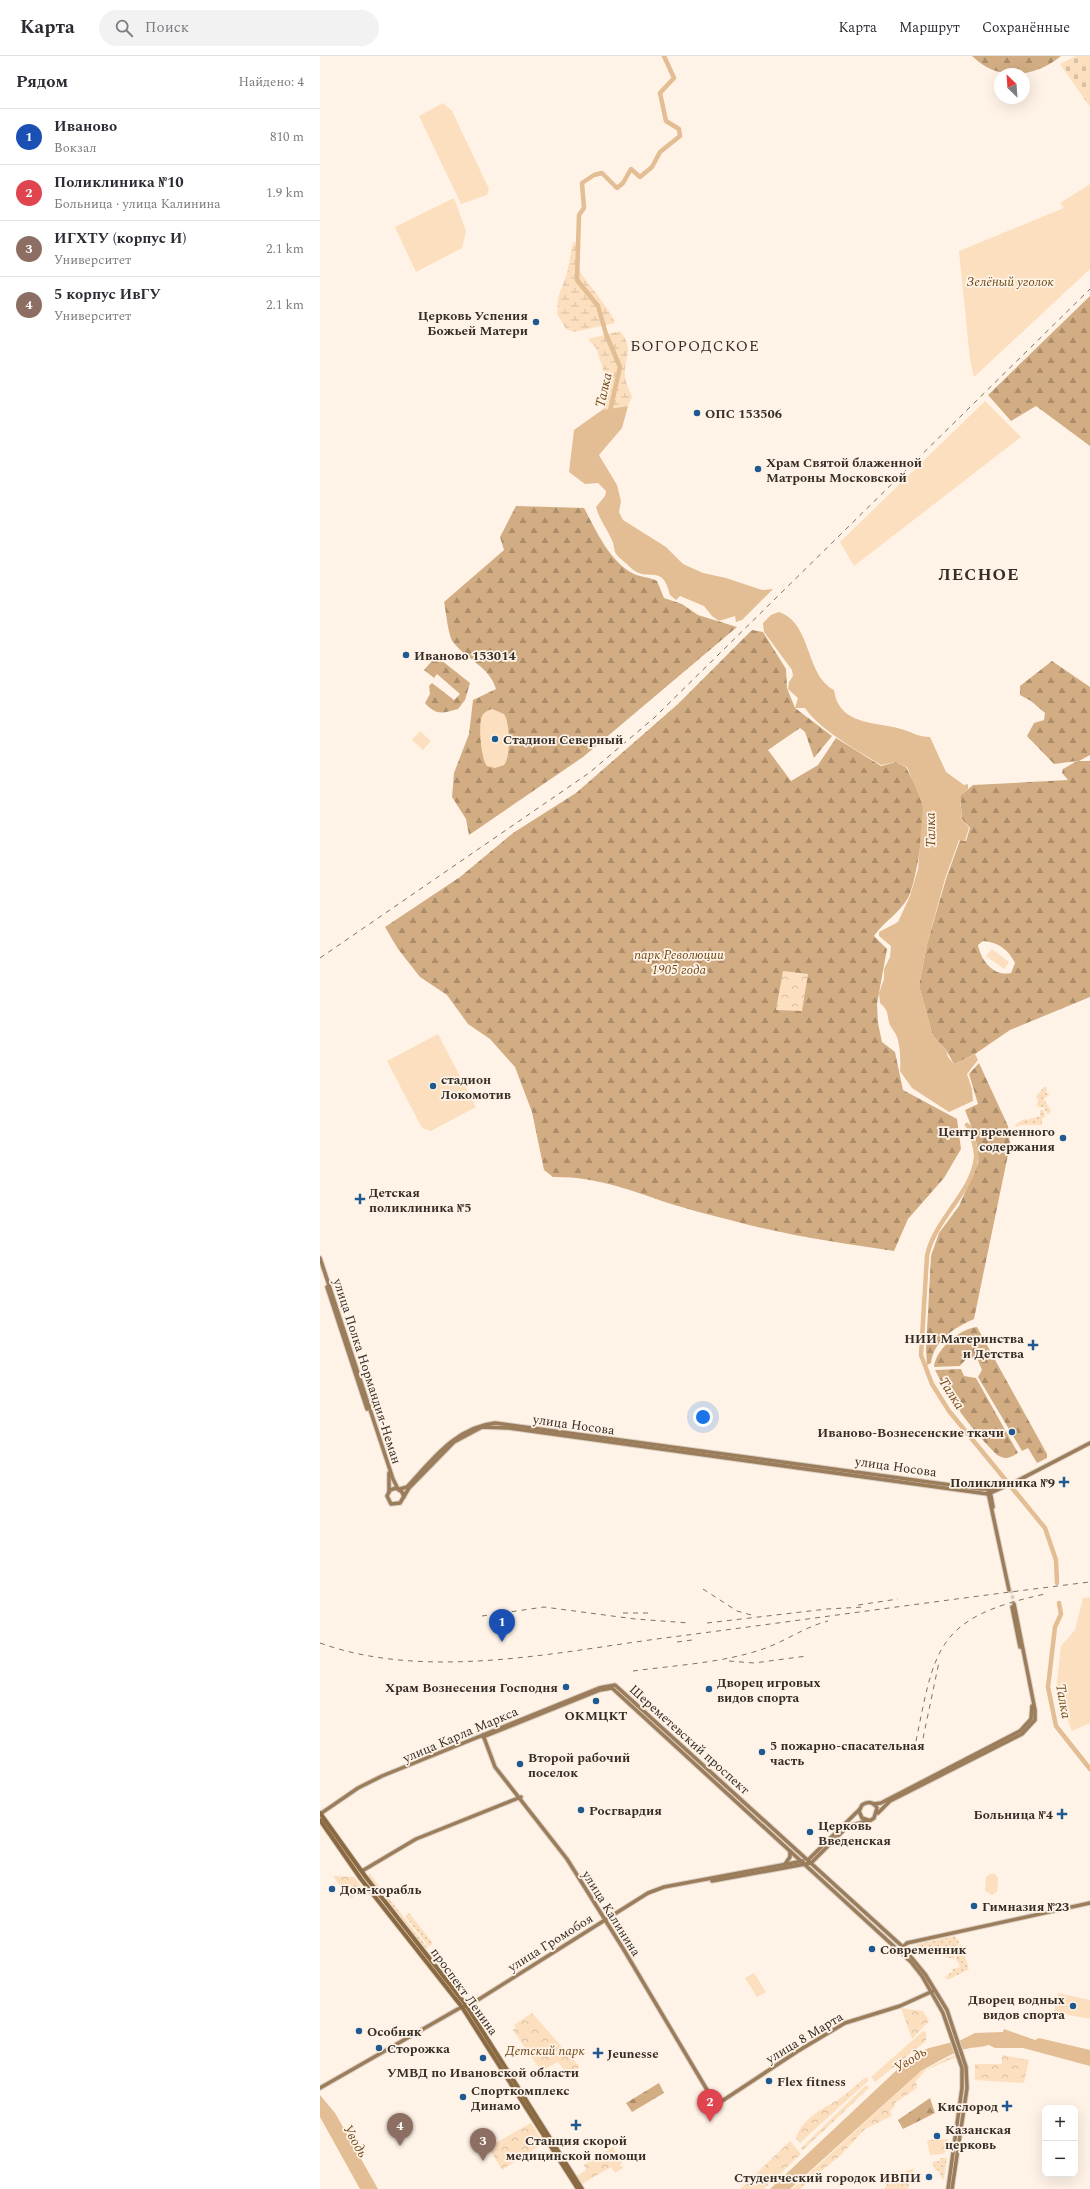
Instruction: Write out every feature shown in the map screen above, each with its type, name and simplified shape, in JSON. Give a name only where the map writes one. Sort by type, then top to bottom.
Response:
[{"type":"highway","name":"проспект Ленина","points":[[320,1813],[464,2006],[578,2189]]},
{"type":"highway","name":"проспект Ленина","points":[[320,1820],[358,1874],[472,2015],[582,2189]]},
{"type":"main road","name":"улица Полка Нормандия-Неман","points":[[320,1258],[323,1272],[393,1479],[398,1489]]},
{"type":"main road","name":"улица Полка Нормандия-Неман","points":[[320,1266],[323,1272]]},
{"type":"main road","name":"улица Полка Нормандия-Неман","points":[[335,1307],[390,1475],[389,1492]]},
{"type":"main road","name":"улица Носова","points":[[398,1489],[406,1487],[446,1448],[467,1434],[482,1427],[509,1426],[989,1492]]},
{"type":"main road","points":[[1010,1590],[989,1492],[1013,1482],[1090,1442]]},
{"type":"main road","name":"улица Носова","points":[[404,1497],[423,1471]]},
{"type":"main road","points":[[394,1488],[398,1489],[404,1497],[400,1503],[393,1504],[388,1501],[389,1492],[394,1488]]},
{"type":"main road","points":[[803,1862],[809,1861],[848,1826],[868,1820],[877,1815],[883,1806],[890,1801],[1022,1734],[1035,1720],[1035,1710],[1013,1604]]},
{"type":"main road","name":"Шереметевский проспект","points":[[612,1686],[660,1725],[809,1861],[866,1920],[911,1962],[933,1990]]},
{"type":"main road","name":"Шереметевский проспект","points":[[612,1686],[789,1850],[870,1917],[903,1947],[914,1960],[933,1990],[953,2033],[963,2064],[963,2085],[955,2155]]},
{"type":"main road","name":"улица Карла Маркса","points":[[320,1813],[358,1788],[378,1778],[612,1686]]},
{"type":"main road","points":[[656,1728],[660,1725]]},
{"type":"main road","name":"улица Калинина","points":[[483,1736],[495,1767],[521,1797],[567,1859],[606,1920],[716,2106]]},
{"type":"main road","points":[[690,1759],[693,1756]]},
{"type":"main road","points":[[809,1861],[865,1803],[881,1803],[938,1776]]},
{"type":"main road","points":[[362,1871],[416,1838],[521,1797]]},
{"type":"main road","points":[[873,1804],[877,1808],[877,1815]]},
{"type":"main road","points":[[860,1809],[862,1818],[868,1820]]},
{"type":"main road","name":"Шереметевский проспект","points":[[750,1814],[753,1810]]},
{"type":"main road","points":[[785,1864],[790,1858],[789,1850]]},
{"type":"main road","name":"улица Громобоя","points":[[320,2088],[536,1964],[638,1900],[665,1890],[803,1862]]},
{"type":"main road","name":"улица Громобоя","points":[[464,2006],[474,2004],[637,1899],[656,1890],[785,1864],[803,1862]]},
{"type":"main road","points":[[903,1947],[907,1943],[1090,1903]]},
{"type":"main road","points":[[866,1920],[870,1917]]},
{"type":"main road","name":"улица 8 Марта","points":[[716,2106],[798,2051],[845,2023],[900,2006],[933,1990]]},
{"type":"main road","points":[[472,2015],[472,2008],[474,2004]]},
{"type":"main road","points":[[948,2189],[955,2155]]},
{"type":"main road","points":[[952,2189],[955,2155]]},
{"type":"green space","points":[[972,56],[1061,56],[1039,69],[1030,72],[1030,68],[994,68],[994,70],[982,64]]},
{"type":"green space","points":[[1076,56],[1090,56],[1090,107],[1060,64]]},
{"type":"green space","points":[[443,103],[452,111],[489,189],[487,195],[461,204],[419,116]]},
{"type":"green space","name":"Зелёный уголок","points":[[1090,184],[1090,269],[974,377],[970,360],[959,251],[1064,208],[1060,203]]},
{"type":"green space","points":[[454,198],[466,231],[462,248],[416,272],[395,227]]},
{"type":"green space","points":[[573,242],[578,243],[580,257],[578,269],[604,304],[615,323],[574,332],[566,329],[557,314],[558,298],[567,273]]},
{"type":"green space","points":[[1090,296],[1090,446],[1036,406],[1011,421],[988,395]]},
{"type":"green space","points":[[620,331],[627,343],[628,348],[625,376],[632,397],[628,406],[602,410],[608,385],[596,348],[588,339]]},
{"type":"green space","points":[[985,401],[1021,437],[854,566],[840,542]]},
{"type":"green space","points":[[516,506],[584,508],[604,545],[617,562],[636,575],[657,581],[664,598],[682,604],[698,615],[737,627],[583,757],[469,835],[466,819],[452,797],[454,773],[469,734],[473,700],[496,689],[489,675],[458,648],[451,639],[444,602],[504,550],[500,537]]},
{"type":"green space","name":"парк Революции 1905 года","points":[[752,630],[763,632],[786,669],[787,688],[795,708],[832,736],[814,758],[805,732],[800,728],[768,750],[791,781],[818,765],[836,738],[881,766],[896,762],[906,767],[918,792],[923,807],[917,867],[911,891],[904,904],[874,936],[887,949],[877,1004],[878,1023],[882,1042],[895,1052],[903,1090],[957,1119],[961,1149],[944,1178],[908,1219],[894,1251],[832,1242],[771,1230],[691,1210],[640,1193],[597,1181],[568,1177],[553,1177],[544,1170],[532,1112],[515,1067],[490,1039],[468,1024],[447,995],[420,977],[398,949],[385,927],[460,877],[513,833],[576,793],[678,704]]},
{"type":"green space","points":[[436,656],[470,683],[465,700],[458,709],[448,712],[436,712],[425,703],[430,694],[429,686],[432,683],[454,700],[460,694],[437,674],[434,678],[424,670]]},
{"type":"green space","points":[[1052,661],[1090,687],[1090,755],[1079,761],[1090,761],[1090,997],[1010,1030],[975,1054],[954,1064],[946,1050],[933,1036],[919,986],[927,944],[946,879],[960,840],[966,841],[970,828],[962,819],[960,796],[973,785],[1068,780],[1062,773],[1063,769],[1077,761],[1054,764],[1027,736],[1034,723],[1044,720],[1045,713],[1031,701],[1020,695],[1020,686]],"holes":[[[983,941],[1002,947],[1012,958],[1015,963],[1011,973],[999,973],[985,962],[978,945]]]},
{"type":"green space","name":"Стадион Северный","points":[[492,709],[504,714],[508,724],[509,740],[508,755],[504,765],[495,768],[487,766],[485,762],[480,734],[482,716],[486,711]]},
{"type":"green space","points":[[420,731],[431,741],[423,750],[412,740]]},
{"type":"green space","points":[[992,949],[1009,962],[1004,969],[986,956]]},
{"type":"green space","points":[[783,971],[808,974],[802,1011],[776,1010]]},
{"type":"green space","name":"стадион Локомотив","points":[[438,1034],[476,1107],[431,1131],[422,1128],[387,1061]]},
{"type":"green space","points":[[979,1063],[1008,1126],[1010,1145],[974,1319],[959,1326],[946,1336],[936,1348],[931,1363],[927,1365],[926,1349],[931,1256],[939,1233],[959,1206],[978,1163],[978,1149],[965,1110],[978,1104],[969,1074]]},
{"type":"green space","points":[[1044,1087],[1047,1087],[1046,1093],[1050,1094],[1044,1099],[1051,1111],[1048,1115],[1043,1107],[1038,1107],[1036,1105],[1039,1101],[1036,1097]]},
{"type":"green space","points":[[1040,1110],[1044,1110],[1045,1117],[1042,1118],[1042,1125],[1022,1125],[1016,1127],[1015,1125],[1024,1119],[1026,1120],[1040,1116]]},
{"type":"green space","points":[[977,1327],[1047,1454],[1047,1458],[1037,1463],[1028,1448],[1022,1451],[978,1377],[982,1370],[977,1358],[967,1358],[960,1366],[934,1367],[939,1353],[950,1341],[963,1332]]},
{"type":"green space","points":[[961,1369],[964,1376],[976,1378],[1018,1453],[1008,1458],[1003,1458],[997,1455],[962,1415],[935,1370]]},
{"type":"green space","points":[[1090,1597],[1090,1723],[1072,1731],[1056,1690],[1061,1646],[1075,1630],[1083,1598]]},
{"type":"green space","points":[[370,1874],[428,1948],[426,1949],[368,1875]]},
{"type":"green space","points":[[990,1874],[995,1874],[998,1878],[997,1892],[992,1895],[985,1891],[986,1877]]},
{"type":"green space","points":[[333,1876],[354,1877],[363,1889],[350,1899]]},
{"type":"green space","points":[[409,1913],[432,1942],[429,1947],[405,1916]]},
{"type":"green space","points":[[955,1936],[959,1941],[954,1959],[946,1957],[944,1952],[938,1954],[917,1946],[917,1944]]},
{"type":"green space","points":[[960,1942],[969,1969],[948,1980],[946,1977],[941,1980],[953,1971],[952,1969],[960,1967],[956,1959]]},
{"type":"green space","points":[[754,1973],[766,1992],[757,1997],[745,1978]]},
{"type":"green space","name":"Дворец водных видов спорта","points":[[1058,1993],[1090,2000],[1090,2019],[1054,2012]]},
{"type":"green space","points":[[901,2008],[923,2011],[929,2021],[912,2039]]},
{"type":"green space","name":"Детский парк","points":[[532,2013],[580,2067],[567,2074],[558,2062],[541,2071],[513,2030],[516,2027],[514,2025]]},
{"type":"green space","points":[[923,2031],[926,2032],[926,2041],[875,2082],[871,2077]]},
{"type":"green space","points":[[954,2055],[955,2058],[927,2069],[916,2081],[917,2088],[895,2103],[895,2106],[890,2111],[892,2116],[865,2129],[841,2155],[800,2189],[792,2189],[920,2072]]},
{"type":"green space","points":[[1002,2055],[1029,2060],[1024,2083],[975,2080],[975,2064],[1002,2064]]},
{"type":"green space","points":[[866,2077],[869,2080],[800,2143],[796,2138],[799,2130],[809,2119],[821,2109],[842,2097]]},
{"type":"green space","points":[[659,2083],[664,2093],[632,2112],[626,2103]]},
{"type":"green space","points":[[866,2085],[869,2088],[803,2150],[801,2148]]},
{"type":"green space","points":[[930,2098],[935,2113],[903,2129],[898,2120]]},
{"type":"green space","points":[[531,2123],[544,2143],[502,2170],[488,2147]]},
{"type":"green space","points":[[948,2139],[947,2151],[943,2154],[930,2155],[927,2140]]},
{"type":"green space","points":[[790,2141],[801,2154],[764,2189],[740,2189]]},
{"type":"green space","points":[[613,2147],[622,2163],[620,2165],[623,2168],[615,2173],[611,2167],[582,2184],[577,2176],[586,2170],[584,2165]]},
{"type":"green space","points":[[940,2158],[947,2158],[944,2179],[942,2179],[938,2170],[936,2171],[932,2162],[940,2161]]},
{"type":"green space","points":[[914,2168],[908,2189],[884,2189],[892,2177]]},
{"type":"water","points":[[628,406],[622,428],[599,455],[617,485],[621,501],[619,512],[623,520],[666,547],[683,564],[703,573],[726,578],[762,590],[773,589],[742,620],[736,622],[735,616],[719,621],[712,616],[704,606],[680,596],[676,600],[670,595],[667,585],[659,576],[643,574],[630,567],[616,554],[611,538],[596,507],[605,496],[606,491],[598,483],[585,484],[569,472],[574,430],[602,410]]},
{"type":"water","points":[[779,612],[790,618],[797,627],[818,673],[825,683],[834,690],[837,702],[844,712],[859,720],[930,737],[946,772],[964,785],[968,784],[968,789],[960,796],[962,819],[969,828],[965,841],[959,840],[945,879],[927,944],[919,986],[933,1036],[946,1050],[948,1057],[954,1064],[975,1054],[978,1060],[967,1074],[972,1089],[973,1101],[949,1112],[912,1088],[900,1071],[898,1040],[890,1025],[887,1011],[880,1003],[879,993],[884,979],[884,969],[890,957],[891,946],[879,936],[879,932],[898,922],[910,896],[918,869],[923,806],[907,767],[896,762],[881,765],[830,732],[805,708],[795,708],[798,698],[788,689],[789,682],[793,676],[792,670],[764,632],[763,623],[771,615]]},
{"type":"water","name":"Уводь","points":[[1004,2029],[1035,2040],[1039,2038],[1090,2050],[1090,2066],[1023,2048],[995,2048],[989,2045],[970,2048],[958,2052],[921,2071],[790,2189],[770,2189],[900,2067],[917,2053],[929,2048],[961,2040],[975,2033],[1003,2032]]},
{"type":"water","name":"Уводь","points":[[320,2095],[335,2113],[378,2189],[360,2189],[320,2117]]},
{"type":"waterway","name":"Талка","points":[[609,415],[620,367],[606,334],[598,306],[577,280],[579,215],[584,208],[582,183],[594,175],[602,173],[617,188],[623,183],[631,169],[640,177],[652,167],[660,152],[680,136],[679,129],[666,121],[660,93],[674,78],[664,56]]},
{"type":"waterway","name":"Талка","points":[[967,1125],[970,1128],[976,1158],[968,1183],[937,1230],[927,1256],[921,1355],[932,1384],[949,1411],[1045,1528],[1056,1560],[1057,1583]]},
{"type":"waterway","name":"Талка","points":[[1059,1603],[1061,1614],[1055,1627],[1048,1687],[1056,1726],[1090,1769]]},
{"type":"tunnel","points":[[1011,1590],[1014,1604]]},
{"type":"railway","points":[[320,958],[589,773],[654,718],[1090,289]]},
{"type":"railway","points":[[320,1643],[362,1655],[405,1660],[450,1662],[495,1660],[1090,1582]]},
{"type":"railway","points":[[703,1589],[737,1611],[755,1616]]},
{"type":"railway","points":[[914,1751],[928,1687],[935,1663],[945,1643],[960,1627],[980,1614],[1008,1603],[1045,1594]]},
{"type":"railway","points":[[858,1605],[898,1599]]},
{"type":"railway","points":[[482,1616],[544,1607],[635,1619],[689,1623]]},
{"type":"railway","points":[[707,1623],[827,1609],[864,1607]]},
{"type":"railway","points":[[623,1613],[648,1613]]},
{"type":"railway","points":[[633,1671],[700,1663],[750,1653],[766,1648],[828,1621]]},
{"type":"railway","points":[[677,1642],[692,1640]]},
{"type":"railway","points":[[729,1661],[754,1663],[807,1656]]},
{"type":"railway","points":[[921,1748],[939,1662]]},
{"type":"place","name":"Церковь Успения Божьей Матери","points":[[536,322]]},
{"type":"place","name":"ОПС 153506","points":[[697,413]]},
{"type":"place","name":"Храм Святой блаженной Матроны Московской","points":[[758,469]]},
{"type":"place","name":"Иваново 153014","points":[[406,655]]},
{"type":"place","name":"Стадион Северный","points":[[495,739]]},
{"type":"place","name":"стадион Локомотив","points":[[433,1086]]},
{"type":"place","name":"Центр временного содержания","points":[[1063,1138]]},
{"type":"place","name":"Детская поликлиника №5","points":[[360,1199]]},
{"type":"place","name":"НИИ Материнства и Детства","points":[[1033,1345]]},
{"type":"place","name":"Иваново-Вознесенские ткачи","points":[[1012,1432]]},
{"type":"place","name":"Поликлиника №9","points":[[1064,1482]]},
{"type":"place","name":"Иваново","points":[[502,1642]]},
{"type":"place","name":"Храм Вознесения Господня","points":[[566,1687]]},
{"type":"place","name":"Дворец игровых видов спорта","points":[[709,1689]]},
{"type":"place","name":"ОКМЦКТ","points":[[596,1701]]},
{"type":"place","name":"5 пожарно-спасательная часть","points":[[762,1752]]},
{"type":"place","name":"Второй рабочий поселок","points":[[520,1764]]},
{"type":"place","name":"Росгвардия","points":[[581,1810]]},
{"type":"place","name":"Больница №4","points":[[1062,1814]]},
{"type":"place","name":"Церковь Введенская","points":[[810,1832]]},
{"type":"place","name":"Дом-корабль","points":[[332,1889]]},
{"type":"place","name":"Гимназия №23","points":[[974,1906]]},
{"type":"place","name":"Современник","points":[[872,1949]]},
{"type":"place","name":"Дворец водных видов спорта","points":[[1073,2006]]},
{"type":"place","name":"Особняк","points":[[359,2031]]},
{"type":"place","name":"Сторожка","points":[[379,2048]]},
{"type":"place","name":"Jeunesse","points":[[598,2053]]},
{"type":"place","name":"УМВД по Ивановской области","points":[[483,2058]]},
{"type":"place","name":"Flex fitness","points":[[769,2081]]},
{"type":"place","name":"Спорткомплекс Динамо","points":[[463,2097]]},
{"type":"place","name":"Кислород","points":[[1007,2106]]},
{"type":"place","name":"Поликлиника №10","points":[[710,2122]]},
{"type":"place","name":"Станция скорой медицинской помощи","points":[[576,2125]]},
{"type":"place","name":"Казанская церковь","points":[[937,2136]]},
{"type":"place","name":"5 корпус ИвГУ","points":[[400,2146]]},
{"type":"place","name":"ИГХТУ (корпус И)","points":[[483,2161]]},
{"type":"place","name":"Студенческий городок ИВПИ","points":[[929,2177]]},
{"type":"district","name":"БОГОРОДСКОЕ","points":[[695,346]]},
{"type":"district","name":"ЛЕСНОЕ","points":[[979,574]]}]
